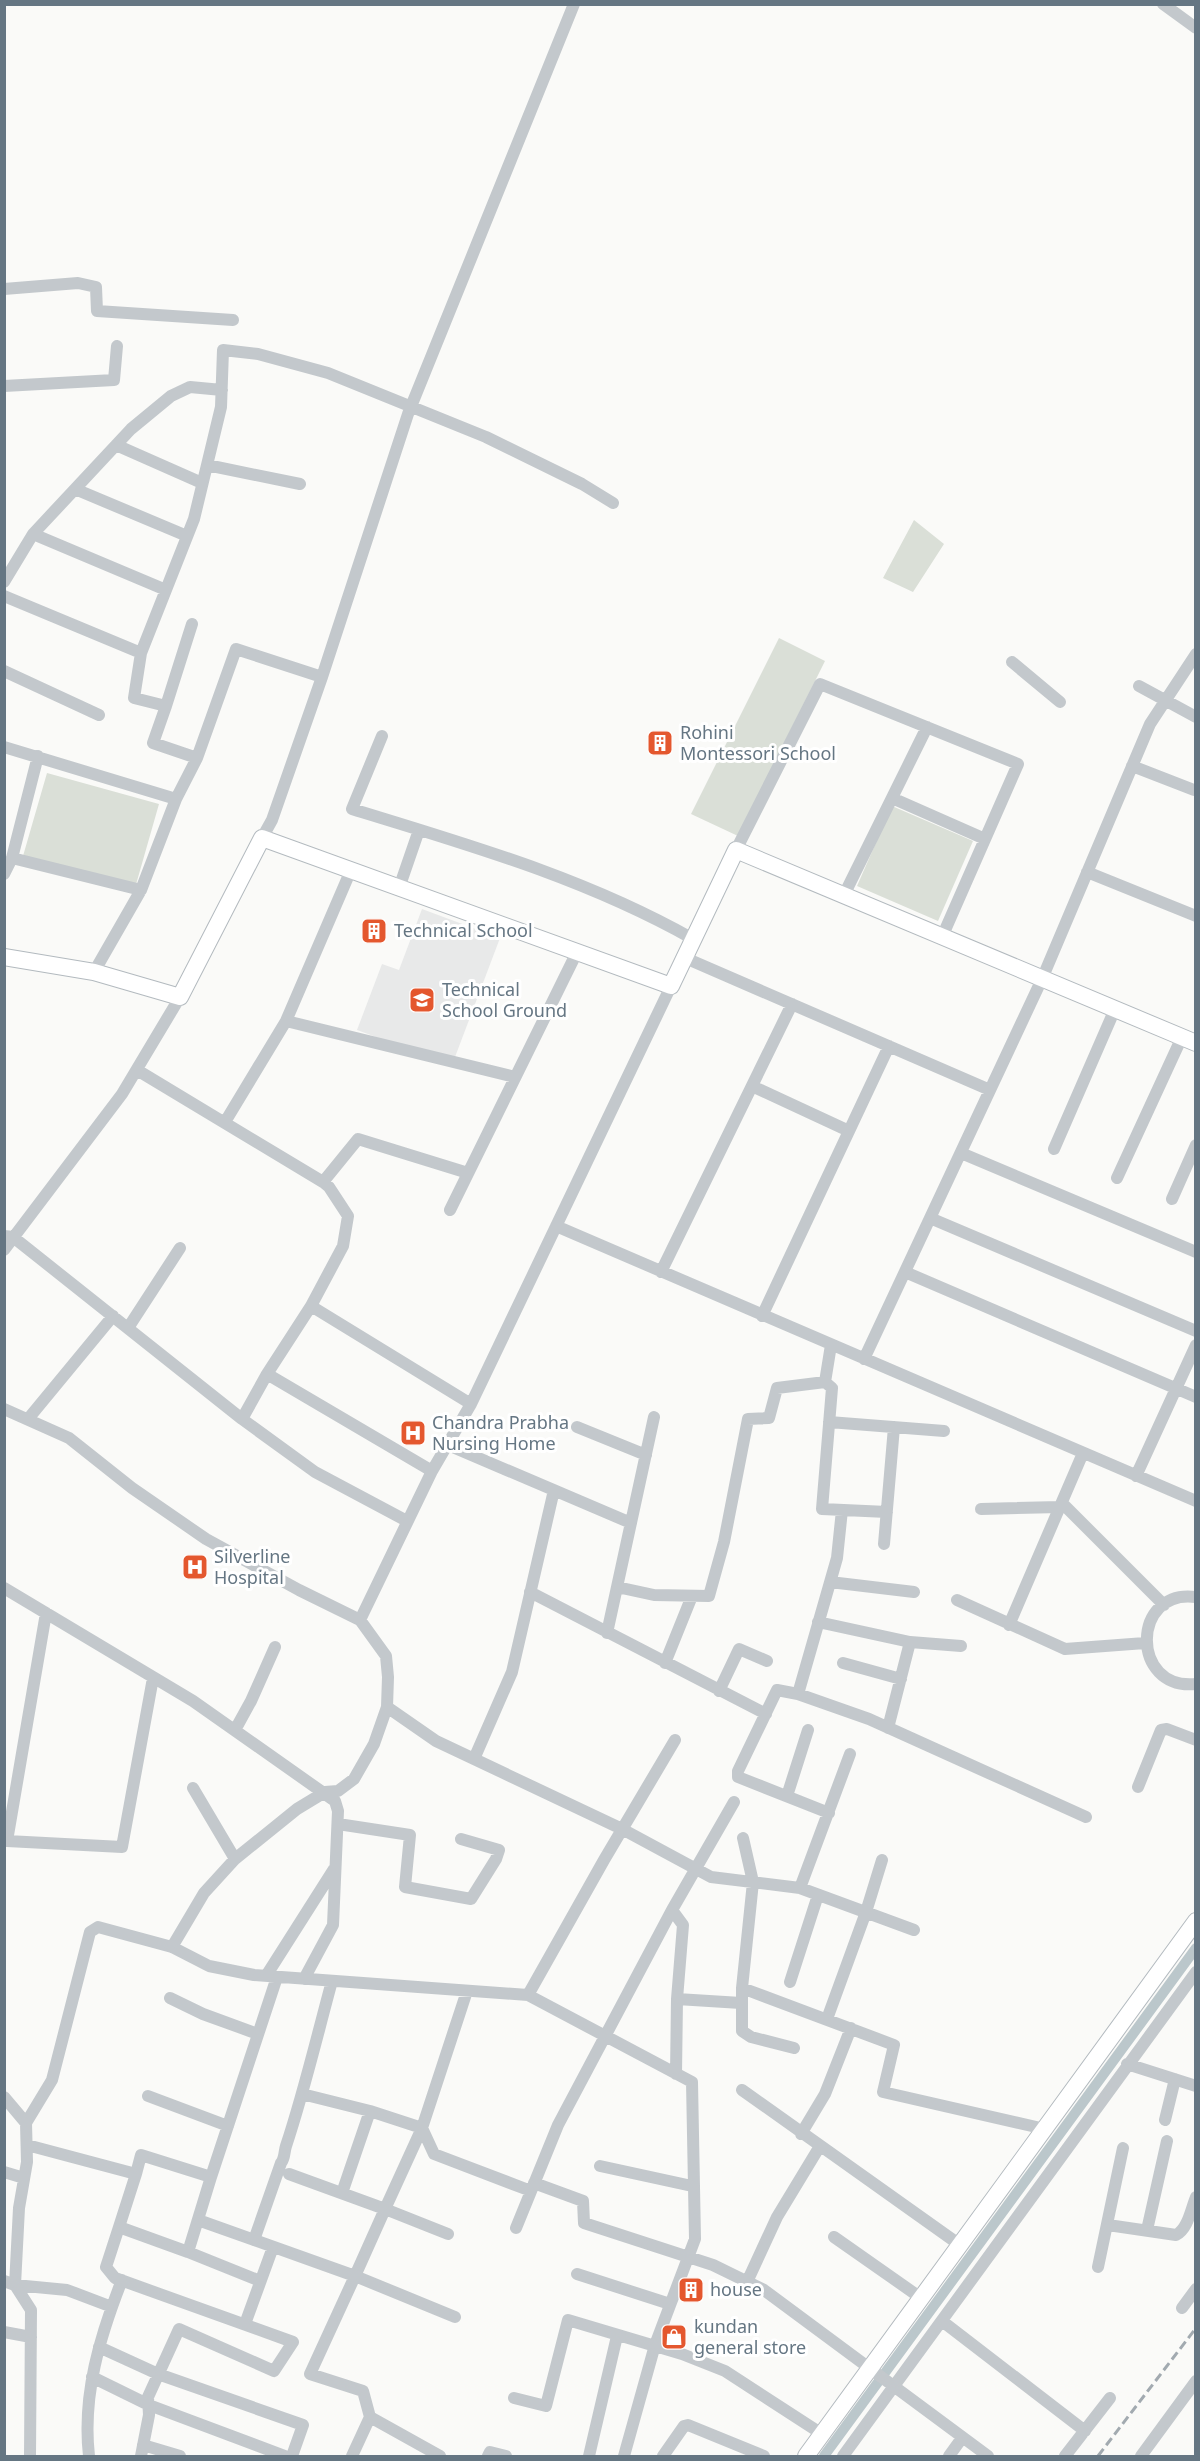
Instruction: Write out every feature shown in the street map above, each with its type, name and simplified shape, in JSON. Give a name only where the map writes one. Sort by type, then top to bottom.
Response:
[{"type":"street","points":[[4,1250],[9,1236],[122,1094],[137,1070],[180,997],[272,820],[411,407],[574,4]]},
{"type":"street","points":[[1163,4],[1196,28]]},
{"type":"street","points":[[4,289],[78,283],[96,287],[98,311],[233,320]]},
{"type":"street","points":[[4,386],[114,380],[117,346]]},
{"type":"street","points":[[165,706],[134,698],[141,653],[187,536],[207,465],[221,407],[223,350],[258,354],[328,372],[486,437],[582,484],[613,503]]},
{"type":"street","points":[[4,582],[33,534],[131,429],[171,396],[190,387],[222,390]]},
{"type":"street","points":[[116,445],[202,483]]},
{"type":"street","points":[[207,465],[300,484]]},
{"type":"street","points":[[75,489],[187,536]]},
{"type":"street","points":[[33,534],[166,590]]},
{"type":"street","points":[[4,596],[141,653]]},
{"type":"street","points":[[192,624],[153,743],[197,758]]},
{"type":"street","points":[[94,972],[141,890],[176,799],[197,758],[236,649],[322,677]]},
{"type":"street","points":[[864,1359],[1042,979],[1150,724],[1196,654]]},
{"type":"street","points":[[1012,662],[1060,702]]},
{"type":"street","points":[[4,671],[99,715]]},
{"type":"street","points":[[360,1620],[432,1471],[471,1404],[683,957],[820,684],[1018,764],[942,936]]},
{"type":"street","points":[[1139,686],[1196,717]]},
{"type":"street","points":[[844,895],[927,727]]},
{"type":"street","points":[[382,736],[352,809],[523,862],[646,913],[693,939]]},
{"type":"street","points":[[4,747],[176,799]]},
{"type":"street","points":[[4,874],[12,858],[38,756]]},
{"type":"street","points":[[1132,766],[1194,790]]},
{"type":"street","points":[[892,798],[985,839]]},
{"type":"street","points":[[399,888],[419,830]]},
{"type":"street","points":[[262,838],[671,986]]},
{"type":"street","points":[[736,850],[1189,1040],[1118,1178]]},
{"type":"street","points":[[12,858],[141,890]]},
{"type":"street","points":[[225,1122],[286,1021],[351,870]]},
{"type":"street","points":[[1087,872],[1196,916]]},
{"type":"street","points":[[450,1210],[577,952]]},
{"type":"street","points":[[4,957],[94,972],[180,997]]},
{"type":"street","points":[[683,957],[990,1090]]},
{"type":"street","points":[[661,1272],[792,1004]]},
{"type":"street","points":[[1054,1149],[1115,1009]]},
{"type":"street","points":[[286,1021],[515,1077]]},
{"type":"street","points":[[762,1316],[889,1046]]},
{"type":"street","points":[[137,1070],[323,1182],[329,1187],[348,1216],[344,1246],[311,1306],[267,1374],[242,1419]]},
{"type":"street","points":[[752,1086],[849,1131]]},
{"type":"street","points":[[323,1182],[358,1140],[468,1173]]},
{"type":"street","points":[[1172,1200],[1196,1145]]},
{"type":"street","points":[[961,1153],[1196,1252]]},
{"type":"street","points":[[930,1218],[1196,1331]]},
{"type":"street","points":[[556,1226],[1196,1502]]},
{"type":"street","points":[[9,1236],[242,1419],[315,1472],[407,1521]]},
{"type":"street","points":[[128,1328],[180,1248]]},
{"type":"street","points":[[905,1272],[1196,1397]]},
{"type":"street","points":[[311,1306],[471,1404]]},
{"type":"street","points":[[28,1419],[113,1317]]},
{"type":"street","points":[[825,1382],[831,1345]]},
{"type":"street","points":[[1136,1476],[1196,1345]]},
{"type":"street","points":[[267,1374],[432,1471]]},
{"type":"street","points":[[617,1587],[654,1595],[709,1596],[724,1542],[748,1419],[769,1418],[777,1388],[825,1382],[832,1388],[822,1509],[887,1512]]},
{"type":"street","points":[[4,1409],[69,1438],[132,1488],[206,1539],[299,1590],[360,1620],[386,1656],[387,1707],[374,1744],[354,1779],[338,1791],[325,1792],[297,1809],[235,1859],[204,1893],[172,1947]]},
{"type":"street","points":[[607,1634],[654,1417]]},
{"type":"street","points":[[829,1422],[944,1431]]},
{"type":"street","points":[[577,1427],[646,1455]]},
{"type":"street","points":[[884,1544],[894,1427]]},
{"type":"street","points":[[448,1445],[631,1523]]},
{"type":"street","points":[[1009,1625],[1083,1453]]},
{"type":"street","points":[[474,1758],[512,1672],[554,1490]]},
{"type":"street","points":[[981,1509],[1061,1505],[1164,1605]]},
{"type":"street","points":[[798,1694],[837,1558],[842,1510]]},
{"type":"street","points":[[830,1582],[914,1592]]},
{"type":"street","points":[[4,1588],[235,1730],[325,1792],[337,1805],[333,1925],[304,1979]]},
{"type":"street","points":[[530,1592],[665,1664],[766,1714]]},
{"type":"street","points":[[665,1664],[692,1596]]},
{"type":"street","points":[[1196,1597],[1187,1596],[1170,1600],[1156,1611],[1148,1623],[1145,1643],[1150,1660],[1160,1673],[1174,1682],[1196,1684]]},
{"type":"street","points":[[957,1600],[1065,1649],[1145,1643]]},
{"type":"street","points":[[46,1613],[6,1841],[122,1847],[153,1678]]},
{"type":"street","points":[[818,1622],[910,1642],[960,1646]]},
{"type":"street","points":[[888,1728],[910,1642]]},
{"type":"street","points":[[235,1730],[251,1701],[275,1647]]},
{"type":"street","points":[[719,1691],[739,1649],[767,1661]]},
{"type":"street","points":[[843,1663],[901,1679]]},
{"type":"street","points":[[829,1813],[738,1778],[738,1771],[777,1690],[798,1694],[888,1728],[1086,1817]]},
{"type":"street","points":[[387,1707],[436,1741],[622,1829],[711,1877],[800,1888],[914,1930]]},
{"type":"street","points":[[1138,1787],[1161,1730],[1167,1729],[1196,1740]]},
{"type":"street","points":[[787,1796],[808,1730]]},
{"type":"street","points":[[528,1995],[675,1740]]},
{"type":"street","points":[[800,1888],[850,1754]]},
{"type":"street","points":[[193,1788],[235,1859]]},
{"type":"street","points":[[516,2229],[558,2125],[607,2037],[672,1910],[734,1802]]},
{"type":"street","points":[[338,1824],[410,1835],[405,1887],[471,1899],[496,1859],[499,1850],[461,1839]]},
{"type":"street","points":[[744,1838],[753,1882],[749,1939],[742,1988],[742,2031],[751,2037],[794,2049]]},
{"type":"street","points":[[827,2019],[866,1912],[882,1860]]},
{"type":"street","points":[[188,2252],[258,2034],[272,1976],[334,1868]]},
{"type":"street","points":[[790,1982],[818,1895]]},
{"type":"street","points":[[672,1910],[683,1925],[677,2000],[676,2074]]},
{"type":"street","points":[[806,2457],[1196,1922]]},
{"type":"street","points":[[30,2457],[31,2310],[10,2283],[24,2178],[26,2123],[52,2080],[90,1932],[98,1928],[172,1947],[209,1966],[272,1976],[528,1995],[692,2082],[692,2186],[695,2239],[654,2345],[624,2457]]},
{"type":"street","points":[[843,2457],[891,2386],[942,2321],[1196,1972]]},
{"type":"street","points":[[254,2240],[280,2163],[284,2159],[332,1981]]},
{"type":"street","points":[[742,1988],[894,2044],[883,2092],[1045,2129]]},
{"type":"street","points":[[352,2457],[370,2417],[363,2391],[310,2374],[422,2128],[467,1991]]},
{"type":"street","points":[[170,1998],[203,2014],[258,2034]]},
{"type":"street","points":[[677,2000],[741,2003]]},
{"type":"street","points":[[801,2134],[825,2094],[851,2028]]},
{"type":"street","points":[[1127,2064],[1196,2086]]},
{"type":"street","points":[[1166,2120],[1175,2079]]},
{"type":"street","points":[[742,2090],[960,2245]]},
{"type":"street","points":[[302,2094],[370,2111],[422,2128],[434,2154],[532,2187],[583,2201],[584,2223],[713,2265],[764,2290],[988,2457]]},
{"type":"street","points":[[4,2097],[26,2123]]},
{"type":"street","points":[[148,2097],[228,2126]]},
{"type":"street","points":[[342,2193],[370,2111]]},
{"type":"street","points":[[1147,2230],[1167,2142]]},
{"type":"street","points":[[27,2145],[136,2174]]},
{"type":"street","points":[[747,2282],[777,2217],[820,2146]]},
{"type":"street","points":[[1098,2268],[1123,2148]]},
{"type":"street","points":[[180,2457],[142,2451],[148,2397],[179,2330],[274,2371],[293,2342],[115,2278],[106,2267],[141,2155],[211,2177]]},
{"type":"street","points":[[600,2166],[692,2186]]},
{"type":"street","points":[[4,2172],[24,2178]]},
{"type":"street","points":[[289,2174],[448,2235]]},
{"type":"street","points":[[1108,2225],[1170,2235],[1181,2233],[1196,2197]]},
{"type":"street","points":[[198,2220],[355,2276],[455,2317]]},
{"type":"street","points":[[119,2227],[260,2281]]},
{"type":"street","points":[[834,2237],[921,2298]]},
{"type":"street","points":[[245,2324],[273,2247]]},
{"type":"street","points":[[577,2274],[670,2304]]},
{"type":"street","points":[[89,2457],[86,2431],[93,2377],[99,2347],[122,2280]]},
{"type":"street","points":[[10,2283],[67,2290],[112,2307]]},
{"type":"street","points":[[1182,2308],[1196,2289]]},
{"type":"street","points":[[514,2398],[546,2406],[568,2320],[654,2345],[725,2371],[822,2434]]},
{"type":"street","points":[[942,2321],[1085,2431]]},
{"type":"street","points":[[4,2332],[31,2337]]},
{"type":"street","points":[[589,2457],[617,2336]]},
{"type":"street","points":[[99,2347],[158,2374],[303,2425],[292,2457]]},
{"type":"street","points":[[93,2377],[148,2405],[285,2457]]},
{"type":"street","points":[[1141,2457],[1196,2381]]},
{"type":"street","points":[[1065,2457],[1110,2398]]},
{"type":"street","points":[[370,2417],[421,2444],[440,2457]]},
{"type":"street","points":[[663,2457],[684,2427],[688,2425],[764,2457]]},
{"type":"street","points":[[949,2457],[962,2438]]},
{"type":"street","points":[[416,2457],[421,2444]]},
{"type":"street","points":[[488,2457],[490,2452],[506,2457]]},
{"type":"shaded area","points":[[914,520],[944,544],[913,592],[883,578]]},
{"type":"shaded area","points":[[779,638],[825,661],[738,836],[691,814]]},
{"type":"shaded area","points":[[47,773],[159,804],[135,888],[23,856]]},
{"type":"shaded area","points":[[892,806],[973,841],[938,921],[857,886]]},
{"type":"shaded area","name":"Technical School Ground","points":[[422,909],[500,938],[452,1065],[357,1030],[382,964],[399,970]]},
{"type":"waterway","points":[[824,2456],[1196,1948]]},
{"type":"railway","points":[[1098,2456],[1196,2328]]},
{"type":"place","name":"Rohini Montessori School","points":[[660,743]]},
{"type":"place","name":"Technical School","points":[[374,931]]},
{"type":"place","name":"Technical School Ground","points":[[422,1000]]},
{"type":"place","name":"Chandra Prabha Nursing Home","points":[[413,1433]]},
{"type":"place","name":"Silverline Hospital","points":[[195,1567]]},
{"type":"place","name":"house","points":[[691,2290]]},
{"type":"place","name":"kundan general store","points":[[674,2337]]}]
